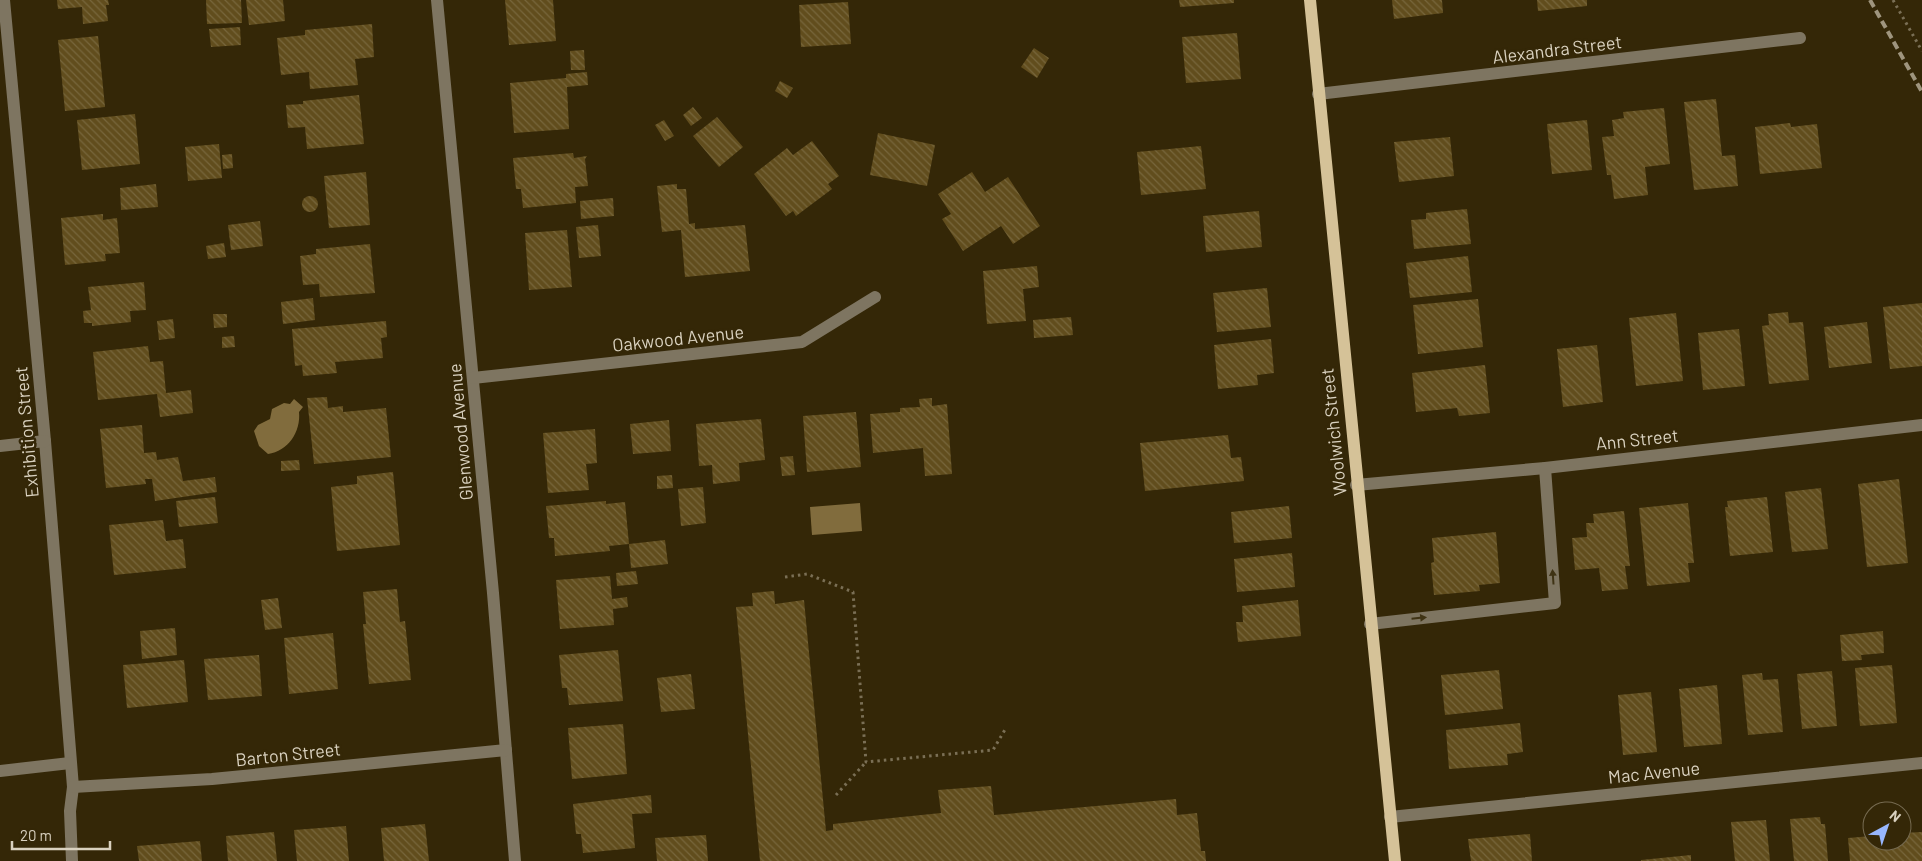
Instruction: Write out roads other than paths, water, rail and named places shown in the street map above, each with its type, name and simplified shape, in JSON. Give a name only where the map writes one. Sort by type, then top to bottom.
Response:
[{"type":"main road","name":"Woolwich Street","points":[[1310,0],[1356,485],[1395,861]]},
{"type":"street","name":"Exhibition Street","points":[[4,0],[6,112],[45,441],[73,787],[70,811],[72,861]]},
{"type":"street","name":"Glenwood Avenue","points":[[437,0],[473,378],[515,861]]},
{"type":"street","name":"Alexandra Street","points":[[1318,94],[1800,38]]},
{"type":"street","name":"Oakwood Avenue","points":[[473,378],[802,342],[874,297]]},
{"type":"street","name":"Ann Street","points":[[1356,485],[1544,468],[1922,425]]},
{"type":"street","points":[[0,446],[45,441]]},
{"type":"street","points":[[1370,624],[1555,603],[1544,468]]},
{"type":"street","name":"Barton Street","points":[[73,787],[212,779],[506,750]]},
{"type":"street","points":[[0,771],[70,763]]},
{"type":"street","name":"Mac Avenue","points":[[1390,817],[1922,763]]},
{"type":"railway","points":[[1870,0],[1922,92]]}]
